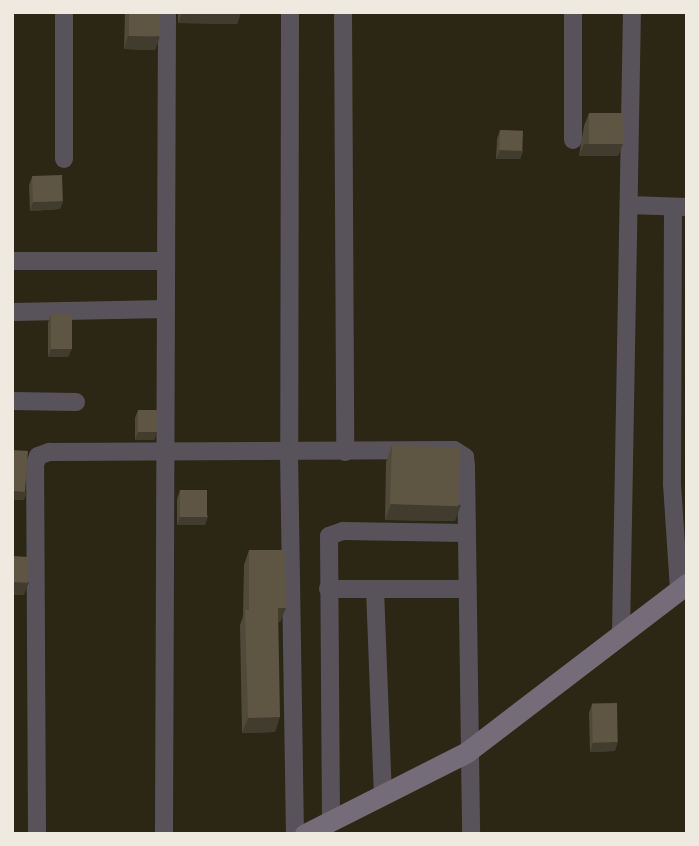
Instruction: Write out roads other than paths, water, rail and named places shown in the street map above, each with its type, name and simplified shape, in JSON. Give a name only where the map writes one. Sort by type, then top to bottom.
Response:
[{"type":"street","points":[[64,12],[64,159]]},
{"type":"street","points":[[164,834],[167,12]]},
{"type":"street","points":[[290,12],[289,453],[295,834]]},
{"type":"street","points":[[343,12],[345,452]]},
{"type":"street","points":[[573,12],[573,139]]},
{"type":"street","points":[[621,633],[632,12]]},
{"type":"street","points":[[305,834],[467,752],[683,587],[672,484],[680,207],[629,205]]},
{"type":"street","points":[[12,261],[166,261]]},
{"type":"street","points":[[12,312],[166,309]]},
{"type":"street","points":[[12,401],[76,402]]},
{"type":"street","points":[[37,834],[35,465],[38,456],[50,452],[460,452],[465,457],[466,467],[467,752],[471,834]]},
{"type":"street","points":[[331,820],[327,543],[334,532],[466,533]]},
{"type":"street","points":[[328,589],[466,589]]},
{"type":"street","points":[[375,589],[383,794]]}]
